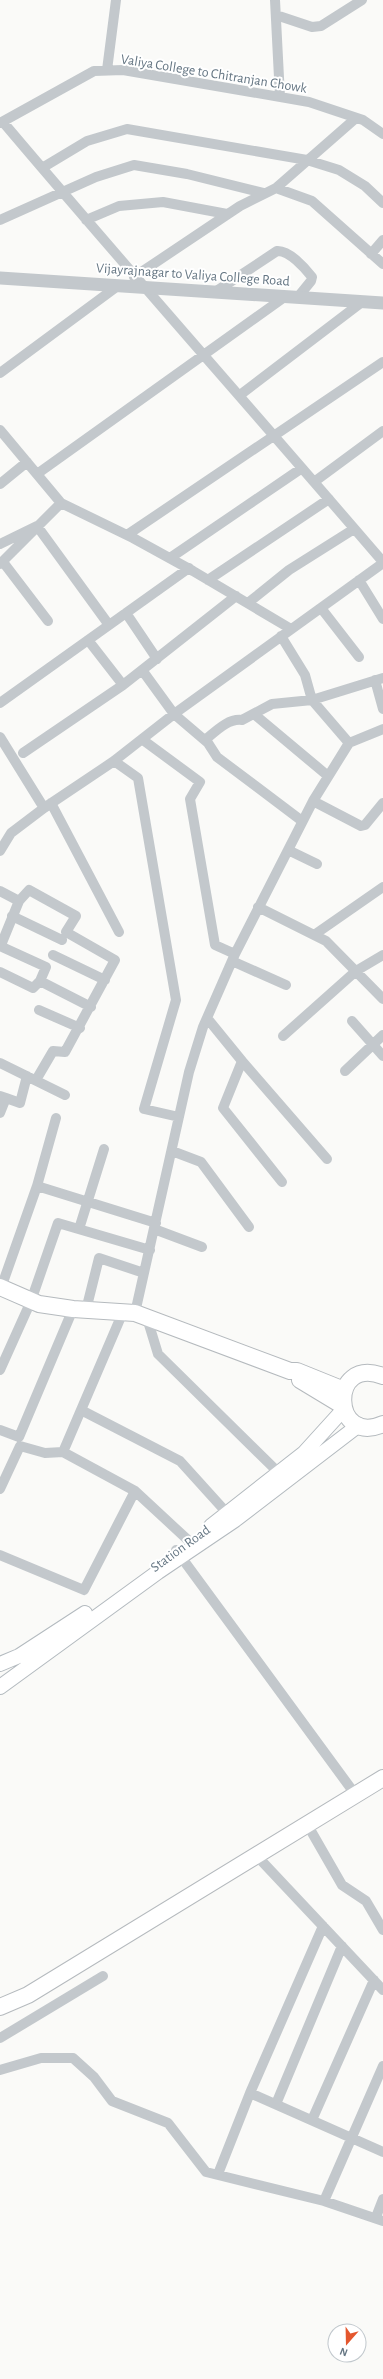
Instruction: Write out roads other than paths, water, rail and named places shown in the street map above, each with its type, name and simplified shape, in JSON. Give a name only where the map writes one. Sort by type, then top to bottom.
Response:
[{"type":"main road","points":[[1,1287],[31,1300],[79,1310],[135,1314],[290,1372],[343,1408],[351,1420],[359,1425],[368,1427],[383,1424]]},
{"type":"main road","points":[[290,1372],[298,1371],[344,1390]]},
{"type":"main road","points":[[343,1408],[344,1390],[356,1376],[380,1372]]},
{"type":"main road","name":"Station Road","points":[[0,1664],[18,1656],[179,1553],[189,1541],[280,1474],[316,1441],[343,1408]]},
{"type":"main road","points":[[0,1687],[179,1553],[235,1520],[359,1425]]},
{"type":"main road","points":[[0,2007],[28,1995],[354,1794],[383,1778]]},
{"type":"street","points":[[107,70],[116,0]]},
{"type":"street","points":[[275,0],[280,97]]},
{"type":"street","points":[[276,15],[312,27],[321,26],[362,0]]},
{"type":"street","name":"Valiya College to Chitranjan Chowk","points":[[2,123],[94,71],[123,70],[309,102],[356,118],[383,134]]},
{"type":"street","points":[[138,282],[227,214],[264,193],[276,188],[356,118]]},
{"type":"street","points":[[0,851],[11,833],[48,805],[114,762],[174,714],[383,562],[205,355],[138,282],[2,123]]},
{"type":"street","points":[[42,168],[87,141],[127,129],[307,160],[339,170],[365,186],[383,203]]},
{"type":"street","points":[[0,220],[96,177],[134,165],[187,174],[264,193]]},
{"type":"street","points":[[276,188],[312,202],[383,264]]},
{"type":"street","points":[[86,220],[119,206],[163,202],[227,214]]},
{"type":"street","points":[[371,254],[383,240]]},
{"type":"street","points":[[37,474],[205,355],[292,297],[311,280],[312,277],[287,253],[281,250],[277,251],[216,292]]},
{"type":"street","name":"Vijayrajnagar to Valiya College Road","points":[[0,278],[118,285],[138,282],[216,292],[383,303]]},
{"type":"street","points":[[0,373],[118,285]]},
{"type":"street","points":[[240,395],[362,302]]},
{"type":"street","points":[[127,535],[383,362]]},
{"type":"street","points":[[0,430],[61,503],[127,535],[189,568],[291,629]]},
{"type":"street","points":[[314,482],[383,432]]},
{"type":"street","points":[[0,447],[8,440]]},
{"type":"street","points":[[0,484],[26,462]]},
{"type":"street","points":[[170,558],[302,468]]},
{"type":"street","points":[[208,580],[329,499]]},
{"type":"street","points":[[48,621],[1,563],[61,503]]},
{"type":"street","points":[[0,544],[37,526]]},
{"type":"street","points":[[37,526],[108,625]]},
{"type":"street","points":[[248,603],[289,570],[354,529]]},
{"type":"street","points":[[0,703],[189,568]]},
{"type":"street","points":[[359,580],[383,619]]},
{"type":"street","points":[[23,753],[123,685],[236,596]]},
{"type":"street","points":[[321,608],[359,657]]},
{"type":"street","points":[[126,613],[157,659]]},
{"type":"street","points":[[282,636],[305,675],[312,700],[349,743]]},
{"type":"street","points":[[88,640],[123,685]]},
{"type":"street","points":[[142,670],[174,714],[205,740],[217,757],[302,821]]},
{"type":"street","points":[[205,740],[221,726],[236,719],[242,720],[272,704],[312,700],[379,679],[383,709]]},
{"type":"street","points":[[254,714],[328,776]]},
{"type":"street","points":[[63,1452],[81,1410],[135,1314],[189,1072],[207,1018],[233,957],[302,821],[349,743],[383,729]]},
{"type":"street","points":[[0,737],[48,805],[119,932]]},
{"type":"street","points":[[143,740],[200,782],[190,799],[215,945],[233,957],[286,985]]},
{"type":"street","points":[[114,762],[138,778],[176,1000],[144,1109],[179,1117]]},
{"type":"street","points":[[313,801],[361,826],[365,824],[383,803]]},
{"type":"street","points":[[288,850],[317,864]]},
{"type":"street","points":[[314,935],[383,887]]},
{"type":"street","points":[[0,972],[33,988],[40,981],[46,967],[76,916],[29,890],[19,901],[0,946],[46,967]]},
{"type":"street","points":[[0,891],[19,901]]},
{"type":"street","points":[[258,907],[326,941],[383,999]]},
{"type":"street","points":[[0,1113],[3,1097],[20,1103],[31,1078],[52,1051],[65,1052],[80,1028],[116,960],[64,936],[12,916]]},
{"type":"street","points":[[53,955],[105,980]]},
{"type":"street","points":[[283,1036],[356,971],[383,955]]},
{"type":"street","points":[[40,981],[91,1007]]},
{"type":"street","points":[[39,1010],[80,1028]]},
{"type":"street","points":[[207,1018],[242,1061],[327,1159]]},
{"type":"street","points":[[352,1021],[383,1056]]},
{"type":"street","points":[[345,1071],[383,1035]]},
{"type":"street","points":[[242,1061],[223,1108],[282,1182]]},
{"type":"street","points":[[0,1063],[65,1095]]},
{"type":"street","points":[[1,1287],[36,1186],[56,1118]]},
{"type":"street","points":[[79,1229],[104,1149]]},
{"type":"street","points":[[172,1151],[200,1162],[250,1227]]},
{"type":"street","points":[[36,1186],[88,1201],[155,1226],[202,1247]]},
{"type":"street","points":[[0,1370],[31,1300],[58,1223],[150,1250]]},
{"type":"street","points":[[0,1430],[19,1437],[79,1310],[99,1258],[144,1273]]},
{"type":"street","points":[[135,1314],[158,1354],[280,1474]]},
{"type":"street","points":[[81,1410],[180,1461],[227,1513]]},
{"type":"street","points":[[0,1489],[20,1446],[45,1453],[63,1452],[136,1491],[189,1541]]},
{"type":"street","points":[[0,1555],[84,1590],[136,1491]]},
{"type":"street","points":[[179,1553],[354,1794]]},
{"type":"street","points":[[307,1824],[342,1885],[366,1900],[383,1930]]},
{"type":"street","points":[[256,1855],[383,1990]]},
{"type":"street","points":[[218,2174],[250,2094],[323,1926]]},
{"type":"street","points":[[276,2104],[342,1946]]},
{"type":"street","points":[[0,2038],[103,1976]]},
{"type":"street","points":[[312,2120],[374,1980]]},
{"type":"street","points":[[0,2070],[41,2058],[73,2058],[94,2077],[112,2101],[168,2123],[206,2172],[324,2201],[379,2219],[383,2199]]},
{"type":"street","points":[[324,2201],[383,2066]]},
{"type":"street","points":[[250,2094],[276,2104],[383,2152]]}]
